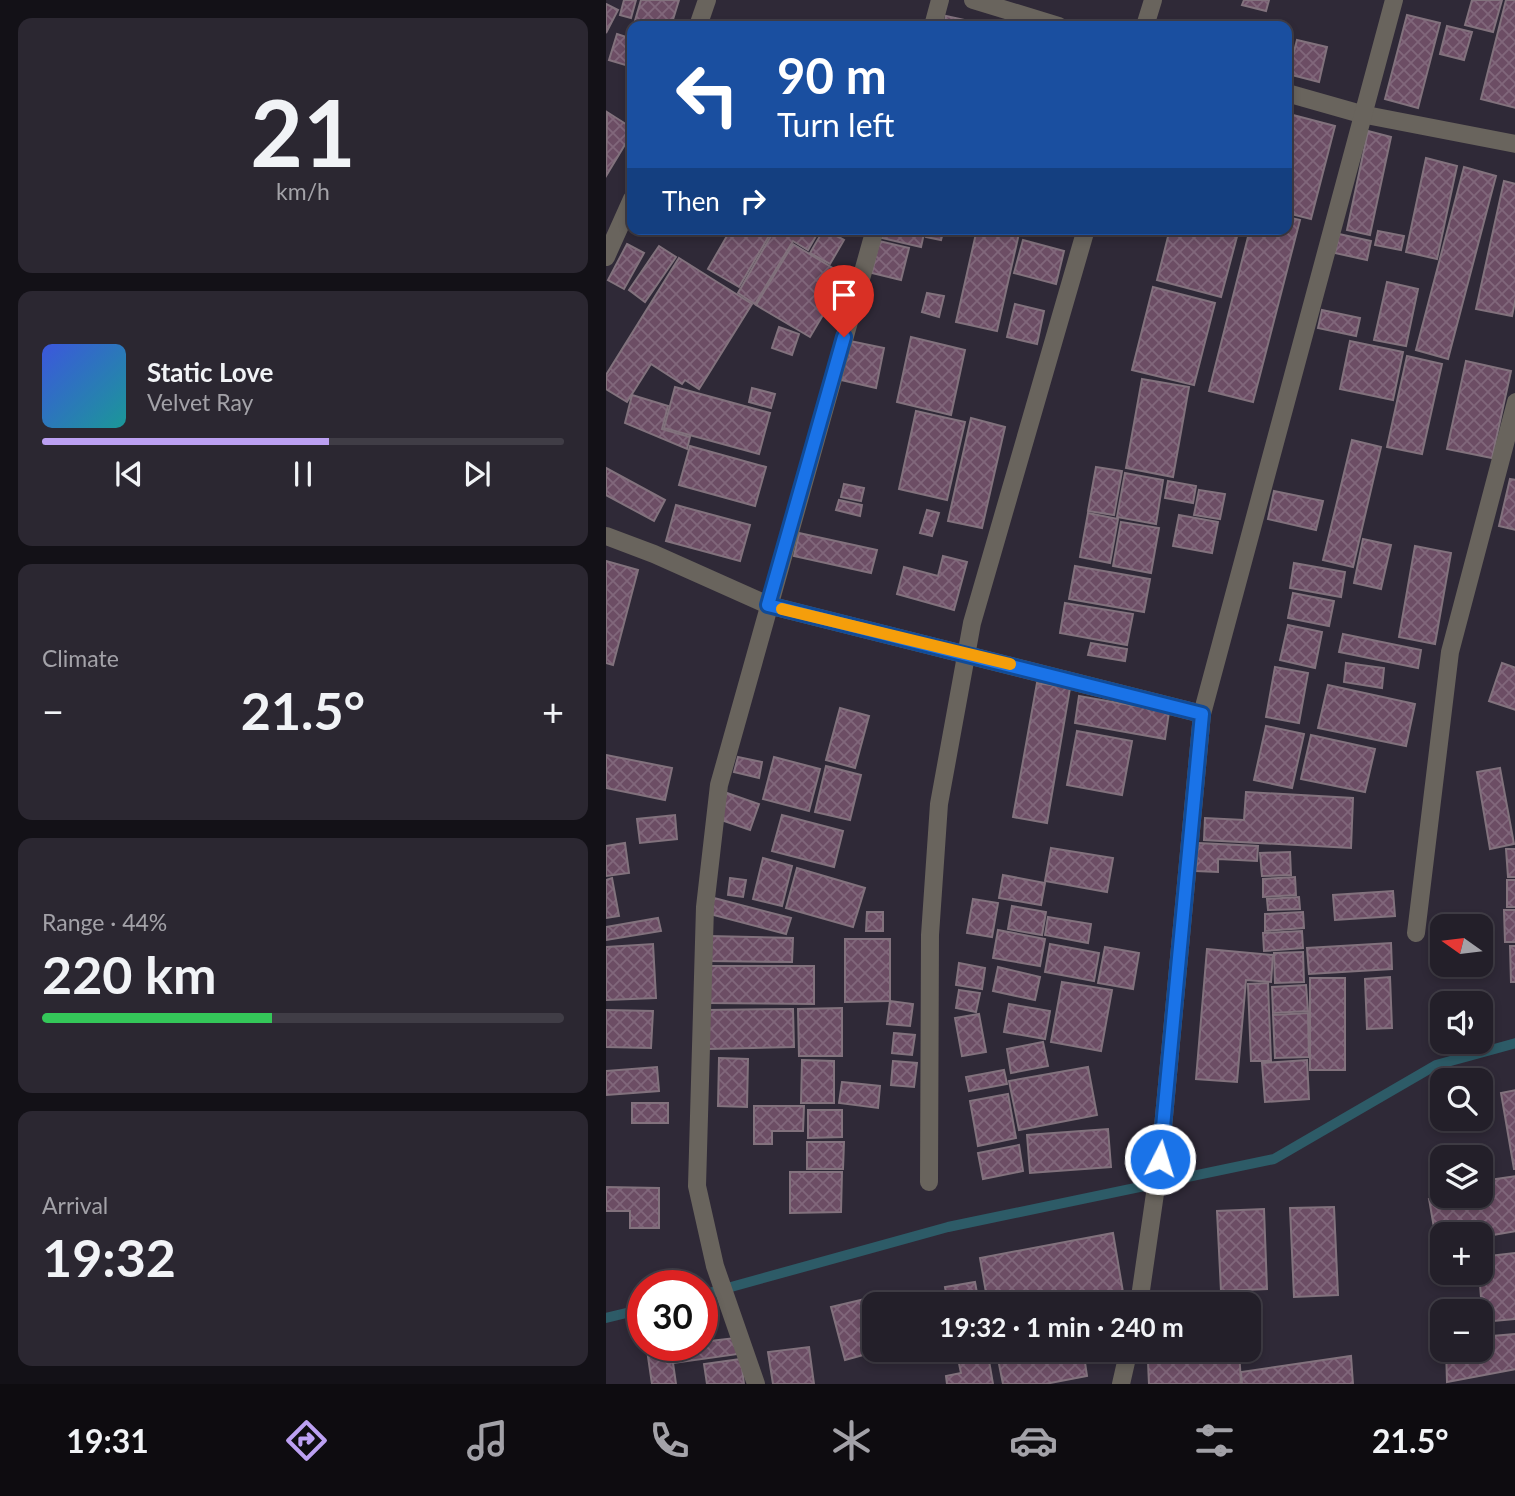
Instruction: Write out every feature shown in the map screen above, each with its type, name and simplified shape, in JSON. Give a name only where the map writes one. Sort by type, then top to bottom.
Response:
[{"type":"street","points":[[700,21],[707,0]]},
{"type":"street","points":[[934,21],[940,0]]},
{"type":"street","points":[[973,0],[1042,21]]},
{"type":"street","points":[[1147,21],[1153,0]]},
{"type":"street","points":[[1141,1292],[1160,1159],[1202,714],[1361,114],[1394,0]]},
{"type":"street","points":[[1292,94],[1361,114],[1515,144]]},
{"type":"street","points":[[606,257],[627,210]]},
{"type":"street","points":[[756,1384],[715,1266],[697,1186],[705,907],[719,785],[873,235]]},
{"type":"street","points":[[929,1182],[930,935],[939,804],[964,653],[1084,235]]},
{"type":"street","points":[[1416,933],[1450,652],[1515,402]]},
{"type":"street","points":[[606,536],[768,605],[1202,714]]},
{"type":"street","points":[[1120,1384],[1126,1362]]},
{"type":"building","points":[[624,0],[636,0],[631,18],[620,15]]},
{"type":"building","points":[[641,0],[679,0],[673,21],[635,21]]},
{"type":"building","points":[[1244,0],[1269,0],[1266,11],[1242,5]]},
{"type":"building","points":[[1472,0],[1502,0],[1493,32],[1465,25]]},
{"type":"building","points":[[1506,0],[1516,0],[1516,108],[1481,99]]},
{"type":"building","points":[[606,4],[618,10],[606,33]]},
{"type":"building","points":[[1407,15],[1440,23],[1418,108],[1385,99]]},
{"type":"building","points":[[946,16],[969,21],[945,21]]},
{"type":"building","points":[[1447,26],[1472,32],[1464,60],[1440,54]]},
{"type":"building","points":[[617,34],[627,37],[627,65],[609,60]]},
{"type":"building","points":[[1297,40],[1327,47],[1319,82],[1292,75],[1292,59]]},
{"type":"building","points":[[607,112],[627,125],[627,141],[606,176]]},
{"type":"building","points":[[1293,115],[1335,126],[1311,219],[1292,214]]},
{"type":"building","points":[[1368,131],[1391,137],[1370,235],[1347,230]]},
{"type":"building","points":[[1426,158],[1457,166],[1437,259],[1406,252]]},
{"type":"building","points":[[1464,167],[1496,176],[1448,359],[1416,350]]},
{"type":"building","points":[[1504,181],[1516,184],[1516,297],[1512,316],[1476,309]]},
{"type":"building","points":[[1292,218],[1300,220],[1253,402],[1209,391],[1248,235],[1292,235]]},
{"type":"building","points":[[1378,231],[1404,236],[1401,250],[1375,245]]},
{"type":"building","points":[[1339,234],[1371,241],[1367,260],[1335,253]]},
{"type":"building","points":[[728,235],[769,235],[739,287],[708,269]]},
{"type":"building","points":[[772,235],[817,235],[808,250],[793,241],[755,304],[738,293]]},
{"type":"building","points":[[820,235],[835,235],[844,240],[830,264],[810,253]]},
{"type":"building","points":[[883,235],[924,235],[921,247],[882,238]]},
{"type":"building","points":[[926,235],[942,235],[941,240]]},
{"type":"building","points":[[976,235],[1019,235],[997,331],[956,322]]},
{"type":"building","points":[[1168,235],[1237,235],[1221,297],[1157,280]]},
{"type":"building","points":[[1023,240],[1064,251],[1056,284],[1014,273]]},
{"type":"building","points":[[879,241],[909,248],[901,280],[872,273]]},
{"type":"building","points":[[627,244],[644,253],[624,289],[608,280]]},
{"type":"building","points":[[793,244],[846,276],[810,337],[756,305]]},
{"type":"building","points":[[659,246],[676,257],[645,302],[629,290]]},
{"type":"building","points":[[679,258],[752,304],[699,389],[685,380],[682,384],[651,364],[627,402],[606,389],[606,375]]},
{"type":"building","points":[[1387,282],[1418,289],[1406,346],[1374,340]]},
{"type":"building","points":[[1153,287],[1215,303],[1194,385],[1132,370]]},
{"type":"building","points":[[927,293],[944,296],[939,317],[922,312]]},
{"type":"building","points":[[1015,304],[1044,311],[1037,344],[1007,337]]},
{"type":"building","points":[[1322,310],[1360,318],[1356,336],[1318,328]]},
{"type":"building","points":[[779,327],[799,334],[792,355],[772,348]]},
{"type":"building","points":[[911,337],[965,350],[951,415],[897,402]]},
{"type":"building","points":[[850,341],[884,348],[876,388],[841,380]]},
{"type":"building","points":[[1350,341],[1403,352],[1393,400],[1340,389]]},
{"type":"building","points":[[1407,356],[1442,364],[1422,454],[1387,447]]},
{"type":"building","points":[[1466,361],[1511,371],[1492,458],[1447,449]]},
{"type":"building","points":[[1142,379],[1189,387],[1173,477],[1126,468]]},
{"type":"building","points":[[675,387],[770,413],[759,454],[664,428]]},
{"type":"building","points":[[752,388],[775,394],[771,408],[749,402]]},
{"type":"building","points":[[632,395],[668,406],[662,429],[690,437],[687,449],[625,423]]},
{"type":"building","points":[[916,411],[965,422],[947,500],[899,489]]},
{"type":"building","points":[[971,418],[1005,427],[982,528],[948,521]]},
{"type":"building","points":[[1352,440],[1381,447],[1353,567],[1323,560]]},
{"type":"building","points":[[690,446],[766,467],[755,506],[679,485]]},
{"type":"building","points":[[1096,467],[1122,471],[1114,515],[1088,511]]},
{"type":"building","points":[[606,468],[665,500],[654,521],[606,495]]},
{"type":"building","points":[[1125,473],[1163,480],[1156,524],[1117,517]]},
{"type":"building","points":[[1510,479],[1516,480],[1516,530],[1499,526]]},
{"type":"building","points":[[1168,481],[1196,486],[1193,503],[1165,498]]},
{"type":"building","points":[[844,484],[864,488],[861,501],[841,497]]},
{"type":"building","points":[[1199,490],[1225,494],[1220,519],[1194,515]]},
{"type":"building","points":[[1274,491],[1323,501],[1316,530],[1268,519]]},
{"type":"building","points":[[839,500],[862,505],[860,516],[836,510]]},
{"type":"building","points":[[676,505],[750,525],[740,561],[666,541]]},
{"type":"building","points":[[927,510],[939,513],[932,536],[920,533]]},
{"type":"building","points":[[1088,513],[1118,519],[1110,563],[1080,557]]},
{"type":"building","points":[[1179,515],[1218,522],[1212,553],[1173,546]]},
{"type":"building","points":[[1121,522],[1159,528],[1151,573],[1113,566]]},
{"type":"building","points":[[799,533],[877,550],[871,573],[794,556]]},
{"type":"building","points":[[1363,539],[1391,545],[1381,589],[1354,583]]},
{"type":"building","points":[[1415,546],[1451,553],[1435,644],[1399,637]]},
{"type":"building","points":[[943,556],[967,562],[954,610],[897,594],[904,567],[938,576]]},
{"type":"building","points":[[606,561],[638,570],[613,665],[606,663]]},
{"type":"building","points":[[1294,563],[1345,572],[1341,597],[1290,588]]},
{"type":"building","points":[[1075,566],[1150,579],[1144,612],[1069,599]]},
{"type":"building","points":[[1293,593],[1334,601],[1329,626],[1288,618]]},
{"type":"building","points":[[1065,603],[1133,614],[1127,645],[1060,633]]},
{"type":"building","points":[[1288,625],[1322,632],[1315,668],[1280,660]]},
{"type":"building","points":[[1343,634],[1421,650],[1418,668],[1339,652]]},
{"type":"building","points":[[1091,643],[1127,649],[1125,661],[1088,655]]},
{"type":"building","points":[[1346,663],[1384,668],[1382,688],[1344,682]]},
{"type":"building","points":[[1502,663],[1516,668],[1516,710],[1489,701]]},
{"type":"building","points":[[1275,667],[1308,673],[1299,723],[1266,717]]},
{"type":"building","points":[[1037,683],[1070,688],[1047,823],[1013,817]]},
{"type":"building","points":[[1328,685],[1415,704],[1406,746],[1318,728]]},
{"type":"building","points":[[1079,696],[1169,712],[1165,739],[1075,723]]},
{"type":"building","points":[[840,708],[869,716],[855,768],[826,760]]},
{"type":"building","points":[[1266,726],[1304,734],[1292,788],[1254,780]]},
{"type":"building","points":[[1077,731],[1132,741],[1122,795],[1067,785]]},
{"type":"building","points":[[1311,735],[1375,749],[1365,792],[1301,779]]},
{"type":"building","points":[[606,755],[672,768],[665,800],[606,788]]},
{"type":"building","points":[[738,757],[762,762],[759,778],[734,772]]},
{"type":"building","points":[[774,757],[820,769],[809,811],[763,799]]},
{"type":"building","points":[[826,766],[861,775],[850,820],[815,812]]},
{"type":"building","points":[[1500,768],[1514,844],[1490,849],[1477,772]]},
{"type":"building","points":[[1246,792],[1353,798],[1351,848],[1204,840],[1205,818],[1244,820]]},
{"type":"building","points":[[727,793],[759,804],[750,830],[718,819]]},
{"type":"building","points":[[675,815],[677,839],[640,843],[637,819]]},
{"type":"building","points":[[782,815],[843,831],[834,867],[772,851]]},
{"type":"building","points":[[625,843],[629,873],[606,876],[606,846]]},
{"type":"building","points":[[1198,843],[1258,846],[1257,861],[1218,859],[1218,872],[1196,871]]},
{"type":"building","points":[[1051,848],[1113,858],[1107,892],[1045,881]]},
{"type":"building","points":[[1506,849],[1516,849],[1516,877],[1508,877]]},
{"type":"building","points":[[1290,852],[1291,875],[1262,876],[1260,853]]},
{"type":"building","points":[[763,858],[792,866],[782,906],[753,899]]},
{"type":"building","points":[[797,868],[865,888],[853,927],[786,908]]},
{"type":"building","points":[[1003,875],[1045,883],[1041,905],[999,898]]},
{"type":"building","points":[[1295,877],[1296,895],[1263,897],[1263,879]]},
{"type":"building","points":[[612,878],[619,916],[606,918],[606,880]]},
{"type":"building","points":[[730,878],[746,880],[743,897],[728,895]]},
{"type":"building","points":[[1507,880],[1516,880],[1516,907],[1507,907]]},
{"type":"building","points":[[1393,891],[1395,916],[1335,920],[1333,895]]},
{"type":"building","points":[[1299,897],[1300,909],[1268,910],[1267,899]]},
{"type":"building","points":[[714,898],[791,918],[786,934],[710,914]]},
{"type":"building","points":[[973,899],[998,903],[992,937],[967,933]]},
{"type":"building","points":[[1012,906],[1046,912],[1042,935],[1008,929]]},
{"type":"building","points":[[1504,910],[1516,910],[1516,942],[1505,942]]},
{"type":"building","points":[[867,912],[883,912],[883,931],[866,931]]},
{"type":"building","points":[[1303,912],[1304,928],[1265,931],[1265,914]]},
{"type":"building","points":[[1048,917],[1091,924],[1088,943],[1045,935]]},
{"type":"building","points":[[658,918],[661,931],[606,940],[606,927]]},
{"type":"building","points":[[998,930],[1045,939],[1040,966],[993,958]]},
{"type":"building","points":[[1302,931],[1303,948],[1264,951],[1263,933]]},
{"type":"building","points":[[708,936],[793,938],[792,962],[708,961]]},
{"type":"building","points":[[845,939],[890,939],[890,1001],[845,1002]]},
{"type":"building","points":[[1391,943],[1392,969],[1309,974],[1307,948]]},
{"type":"building","points":[[653,944],[656,998],[606,1000],[606,947]]},
{"type":"building","points":[[1050,944],[1099,953],[1094,981],[1045,972]]},
{"type":"building","points":[[1510,946],[1516,946],[1516,982],[1511,982]]},
{"type":"building","points":[[1105,947],[1139,953],[1133,989],[1098,983]]},
{"type":"building","points":[[1207,949],[1273,955],[1271,982],[1246,980],[1237,1082],[1196,1079]]},
{"type":"building","points":[[1303,952],[1304,982],[1275,983],[1274,953]]},
{"type":"building","points":[[959,963],[985,968],[982,989],[956,985]]},
{"type":"building","points":[[709,966],[814,966],[814,1004],[708,1003]]},
{"type":"building","points":[[998,967],[1040,977],[1035,1000],[993,991]]},
{"type":"building","points":[[1390,977],[1392,1028],[1367,1029],[1365,979]]},
{"type":"building","points":[[1310,978],[1345,978],[1345,1070],[1310,1070]]},
{"type":"building","points":[[1062,982],[1112,990],[1101,1051],[1051,1042]]},
{"type":"building","points":[[1268,983],[1271,1061],[1251,1061],[1248,984]]},
{"type":"building","points":[[1306,985],[1308,1011],[1273,1013],[1272,987]]},
{"type":"building","points":[[959,990],[980,993],[976,1012],[956,1008]]},
{"type":"building","points":[[890,1001],[913,1004],[910,1026],[887,1024]]},
{"type":"building","points":[[1009,1004],[1050,1011],[1045,1039],[1004,1032]]},
{"type":"building","points":[[842,1008],[842,1056],[799,1056],[798,1009]]},
{"type":"building","points":[[793,1009],[794,1047],[708,1049],[707,1010]]},
{"type":"building","points":[[606,1010],[653,1011],[651,1048],[606,1047]]},
{"type":"building","points":[[1308,1013],[1309,1057],[1275,1058],[1273,1015]]},
{"type":"building","points":[[979,1014],[986,1052],[962,1056],[955,1018]]},
{"type":"building","points":[[894,1033],[915,1035],[912,1055],[892,1053]]},
{"type":"building","points":[[1043,1042],[1048,1066],[1011,1073],[1007,1049]]},
{"type":"building","points":[[719,1058],[748,1059],[747,1107],[718,1106]]},
{"type":"building","points":[[802,1060],[834,1061],[834,1103],[801,1103]]},
{"type":"building","points":[[1307,1060],[1309,1099],[1265,1102],[1262,1063]]},
{"type":"building","points":[[893,1061],[917,1063],[914,1087],[891,1085]]},
{"type":"building","points":[[657,1067],[659,1091],[606,1095],[606,1071]]},
{"type":"building","points":[[1088,1067],[1097,1115],[1019,1130],[1009,1081]]},
{"type":"building","points":[[1004,1070],[1007,1084],[969,1091],[966,1077]]},
{"type":"building","points":[[842,1082],[880,1086],[878,1108],[839,1103]]},
{"type":"building","points":[[1516,1090],[1516,1169],[1514,1169],[1501,1093]]},
{"type":"building","points":[[1008,1094],[1016,1138],[978,1146],[970,1101]]},
{"type":"building","points":[[632,1103],[668,1103],[668,1123],[632,1123]]},
{"type":"building","points":[[754,1106],[804,1106],[803,1131],[772,1131],[772,1144],[754,1144]]},
{"type":"building","points":[[808,1110],[842,1110],[842,1137],[808,1138]]},
{"type":"building","points":[[1108,1129],[1111,1167],[1030,1173],[1027,1135]]},
{"type":"building","points":[[807,1142],[844,1142],[843,1169],[807,1169]]},
{"type":"building","points":[[1019,1145],[1023,1171],[983,1179],[978,1153]]},
{"type":"building","points":[[790,1172],[842,1172],[841,1212],[790,1213]]},
{"type":"building","points":[[1516,1176],[1516,1231],[1493,1235],[1493,1222],[1433,1222],[1431,1208],[1493,1208],[1493,1179]]},
{"type":"building","points":[[606,1187],[659,1188],[659,1228],[630,1228],[630,1211],[606,1211]]},
{"type":"building","points":[[1334,1207],[1338,1295],[1294,1297],[1290,1208]]},
{"type":"building","points":[[1264,1209],[1267,1289],[1221,1291],[1217,1211]]},
{"type":"building","points":[[1113,1233],[1123,1292],[986,1292],[980,1258]]},
{"type":"building","points":[[1516,1253],[1516,1319],[1493,1321],[1493,1299],[1481,1299],[1480,1285],[1493,1285],[1493,1256]]},
{"type":"building","points":[[975,1282],[977,1292],[946,1292],[945,1287]]},
{"type":"building","points":[[862,1300],[862,1355],[845,1360],[831,1307]]},
{"type":"building","points":[[1516,1334],[1516,1369],[1447,1382],[1446,1362],[1493,1362],[1493,1336]]},
{"type":"building","points":[[735,1338],[738,1354],[718,1357],[718,1340]]},
{"type":"building","points":[[809,1347],[814,1384],[773,1384],[768,1352]]},
{"type":"building","points":[[1351,1356],[1353,1384],[1242,1384],[1241,1372]]},
{"type":"building","points":[[741,1359],[744,1384],[707,1384],[704,1364]]},
{"type":"building","points":[[649,1361],[687,1361],[673,1363],[676,1384],[652,1384]]},
{"type":"building","points":[[959,1362],[989,1362],[993,1384],[947,1384],[946,1376],[961,1373]]},
{"type":"building","points":[[999,1362],[1085,1362],[1087,1376],[1045,1384],[1003,1384]]},
{"type":"building","points":[[1148,1362],[1240,1362],[1241,1384],[1149,1384]]},
{"type":"waterway","points":[[718,1291],[948,1227],[1274,1159],[1436,1065],[1516,1043]]},
{"type":"waterway","points":[[606,1318],[627,1313]]},
{"type":"slow traffic","points":[[782,609],[1010,664]]},
{"type":"route","points":[[844,337],[768,605],[1202,714],[1160,1159]]}]
